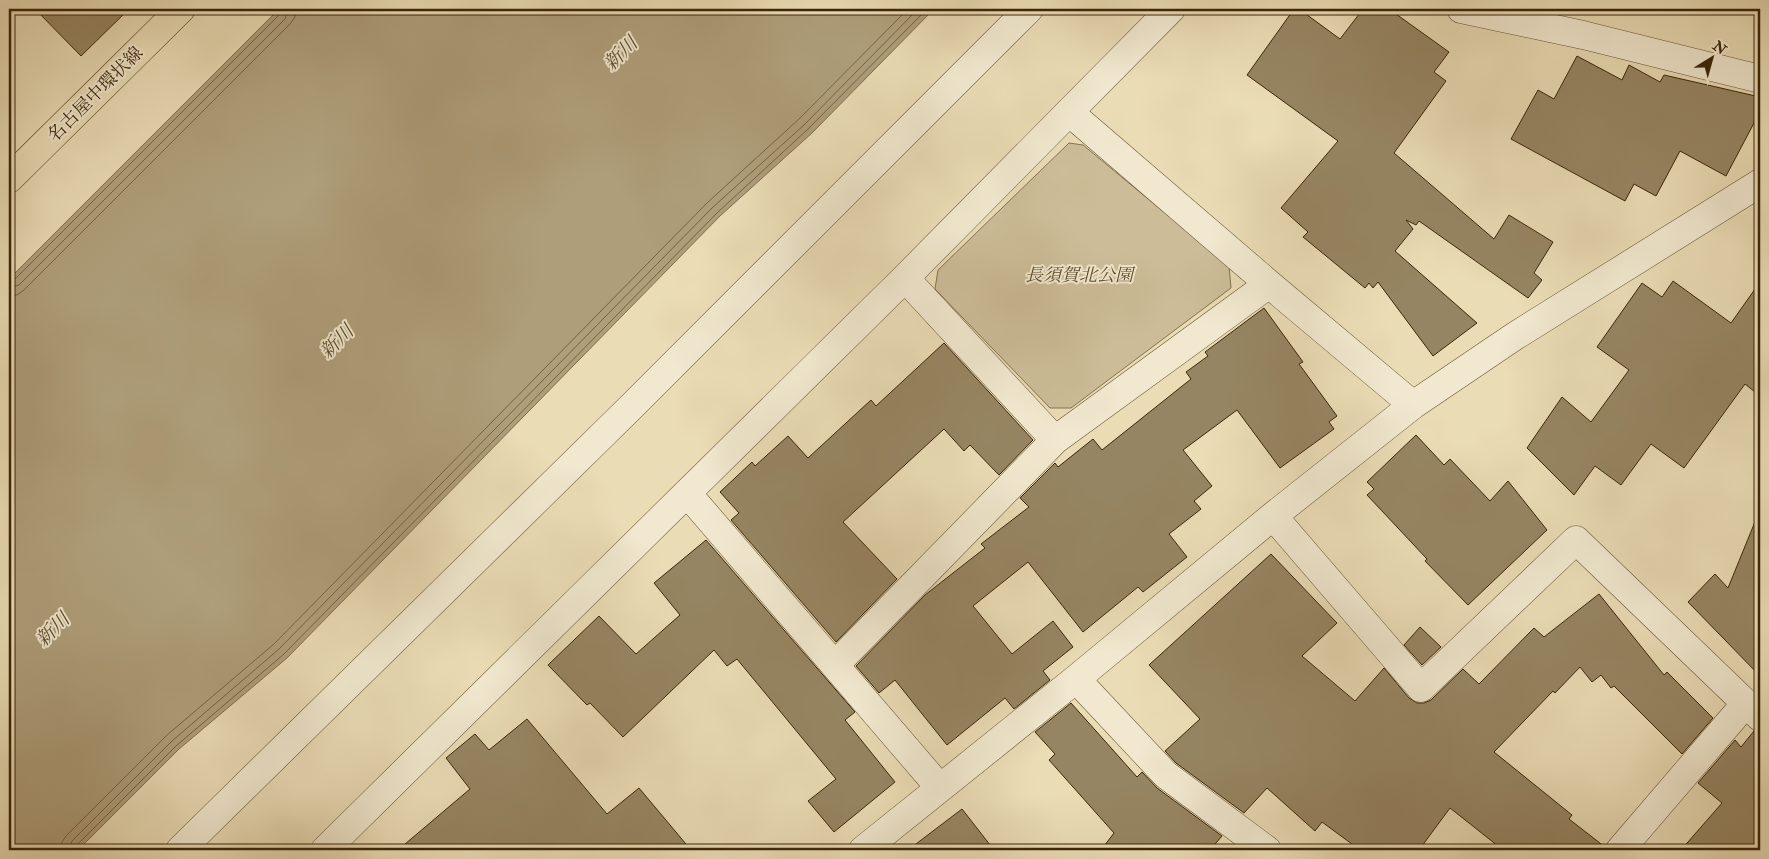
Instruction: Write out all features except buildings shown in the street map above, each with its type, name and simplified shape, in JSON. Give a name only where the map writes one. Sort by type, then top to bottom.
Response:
[{"type":"main road","name":"名古屋中環状線","points":[[9,179],[181,9]]},
{"type":"street","points":[[180,850],[632,406],[1029,9]]},
{"type":"street","points":[[325,850],[905,278],[1171,9]]},
{"type":"street","points":[[1461,9],[1760,78]]},
{"type":"street","points":[[1069,112],[1269,284],[1413,404]]},
{"type":"street","points":[[863,850],[1413,404],[1515,336],[1760,183]]},
{"type":"street","points":[[905,278],[1055,440]]},
{"type":"street","points":[[835,665],[1055,440],[1269,284]]},
{"type":"street","points":[[687,493],[940,788]]},
{"type":"street","points":[[1273,516],[1421,688],[1576,540],[1753,710],[1620,850]]},
{"type":"street","points":[[1076,679],[1166,775],[1267,850]]},
{"type":"green space","name":"長須賀北公園","points":[[1069,143],[1083,145],[1229,266],[1231,288],[1071,408],[1050,408],[935,289],[938,270]]},
{"type":"water","name":"新川","points":[[279,9],[934,9],[812,133],[720,216],[287,658],[179,749],[78,850],[9,850],[9,279]]}]
